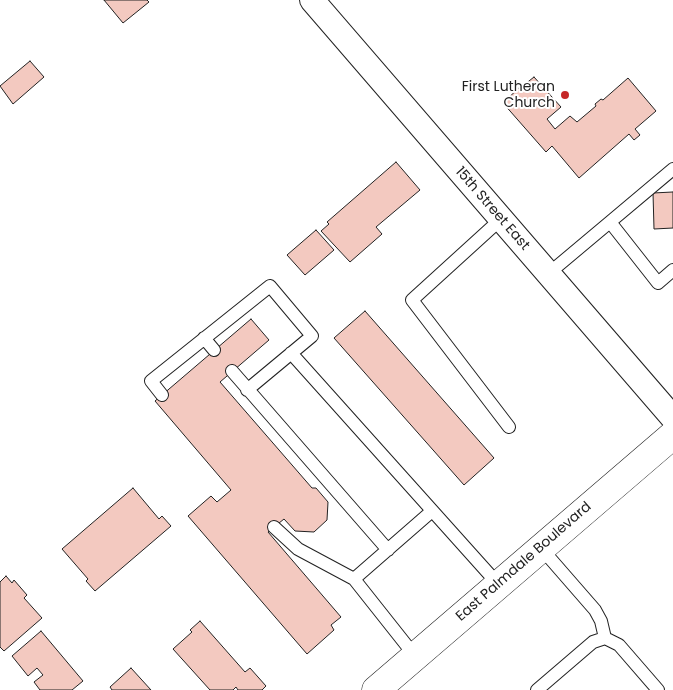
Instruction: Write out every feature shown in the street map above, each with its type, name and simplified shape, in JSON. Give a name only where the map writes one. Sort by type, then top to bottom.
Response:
[{"type":"highway","name":"East Palmdale Boulevard","points":[[376,690],[673,435]]},
{"type":"street","name":"15th Street East","points":[[312,0],[673,418]]},
{"type":"lane","points":[[548,274],[673,169]]},
{"type":"lane","points":[[501,218],[412,300],[509,426]]},
{"type":"lane","points":[[610,222],[658,283],[673,285]]},
{"type":"lane","points":[[658,283],[673,270]]},
{"type":"lane","points":[[162,395],[151,381],[270,286],[312,336],[247,390]]},
{"type":"lane","points":[[204,338],[214,350]]},
{"type":"lane","points":[[292,353],[498,584]]},
{"type":"lane","points":[[232,371],[388,550]]},
{"type":"lane","points":[[354,579],[432,511]]},
{"type":"lane","points":[[274,527],[298,549],[354,579],[415,656]]},
{"type":"lane","points":[[541,548],[595,610],[601,621],[605,638]]},
{"type":"lane","points":[[537,690],[593,642],[605,638],[619,645],[658,690]]},
{"type":"building","points":[[104,0],[147,0],[149,2],[123,23]]},
{"type":"building","points":[[30,61],[44,77],[13,104],[0,86]]},
{"type":"building","points":[[534,77],[561,107],[547,119],[555,129],[570,116],[577,122],[596,106],[595,104],[601,99],[603,100],[628,78],[656,111],[635,129],[640,135],[634,140],[629,134],[579,178],[552,146],[546,152],[503,103],[523,84]]},
{"type":"building","points":[[396,162],[420,190],[376,227],[382,234],[350,262],[321,231],[329,224],[327,222]]},
{"type":"building","points":[[673,192],[673,228],[654,229],[653,193]]},
{"type":"building","points":[[316,230],[334,250],[305,275],[287,255]]},
{"type":"building","points":[[365,311],[494,458],[464,485],[334,338]]},
{"type":"building","points":[[251,319],[269,340],[220,382],[312,488],[316,488],[328,502],[327,520],[314,532],[295,531],[284,519],[268,532],[341,617],[331,625],[334,630],[307,654],[188,516],[211,496],[217,502],[231,490],[155,401]]},
{"type":"building","points":[[133,488],[159,519],[162,516],[171,526],[95,591],[86,581],[88,579],[62,549]]},
{"type":"building","points":[[6,576],[12,583],[14,580],[27,595],[24,598],[42,618],[4,651],[0,647],[0,582]]},
{"type":"building","points":[[200,621],[245,672],[250,668],[266,686],[262,690],[238,690],[236,687],[233,690],[210,690],[173,649],[192,632],[190,630]]},
{"type":"building","points":[[41,631],[83,681],[72,690],[40,690],[34,682],[43,675],[37,668],[28,676],[12,656]]},
{"type":"building","points":[[131,668],[151,690],[112,690],[110,687]]},
{"type":"place","name":"First Lutheran Church","points":[[565,95]]}]
